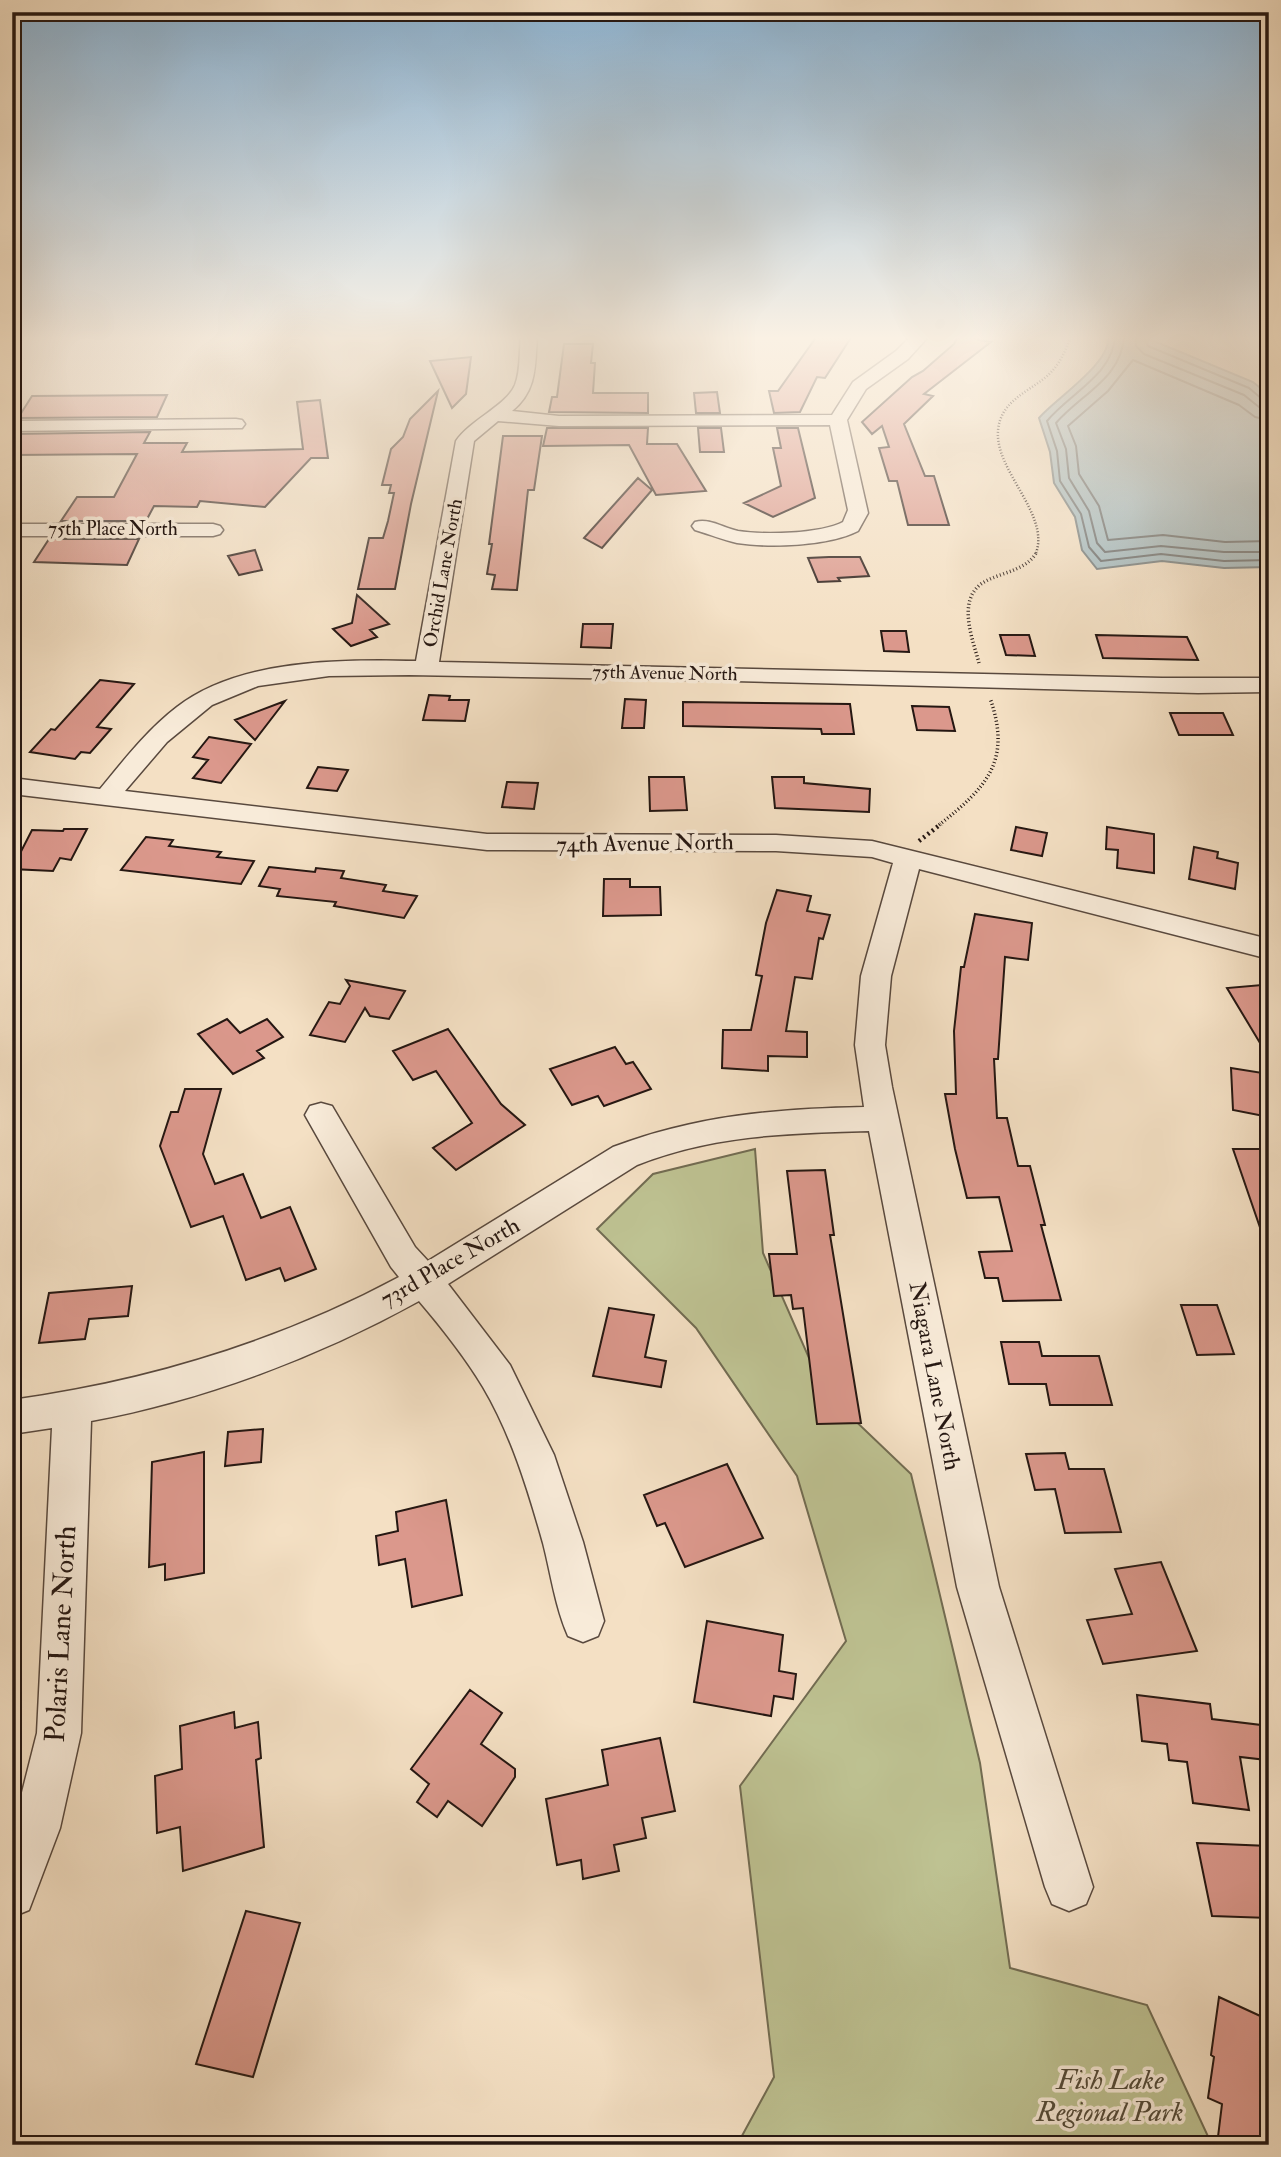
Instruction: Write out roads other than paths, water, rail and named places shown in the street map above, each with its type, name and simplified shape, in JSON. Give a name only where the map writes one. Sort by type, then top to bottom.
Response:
[{"type":"street","name":"Orchid Lane North","points":[[426,670],[465,441],[468,437]]},
{"type":"street","points":[[702,526],[738,537],[818,536],[850,527],[857,520],[858,510],[842,437]]},
{"type":"street","name":"75th Place North","points":[[12,530],[213,530]]},
{"type":"street","name":"75th Avenue North","points":[[107,797],[165,730],[186,712],[219,692],[246,682],[306,672],[426,670],[984,680],[1156,686],[1269,685]]},
{"type":"street","name":"74th Avenue North","points":[[12,786],[487,842],[551,845],[813,843],[872,849],[1269,948]]},
{"type":"street","name":"Niagara Lane North","points":[[908,859],[876,976],[870,1045],[978,1587],[1069,1887]]},
{"type":"street","points":[[321,1115],[403,1257],[453,1315],[498,1377],[534,1455],[564,1542],[583,1621]]},
{"type":"street","name":"73rd Place North","points":[[12,1417],[72,1410],[162,1389],[260,1356],[357,1316],[422,1281],[598,1172],[654,1143],[707,1129],[760,1122],[883,1119]]},
{"type":"street","name":"Polaris Lane North","points":[[12,1893],[37,1828],[59,1733],[72,1410]]},
{"type":"water","points":[[1045,437],[1269,437],[1269,567],[1224,568],[1162,561],[1097,569],[1082,550],[1075,517],[1054,483]]},
{"type":"park label","name":"Fish Lake Regional Park","points":[[1110,2096]]}]
